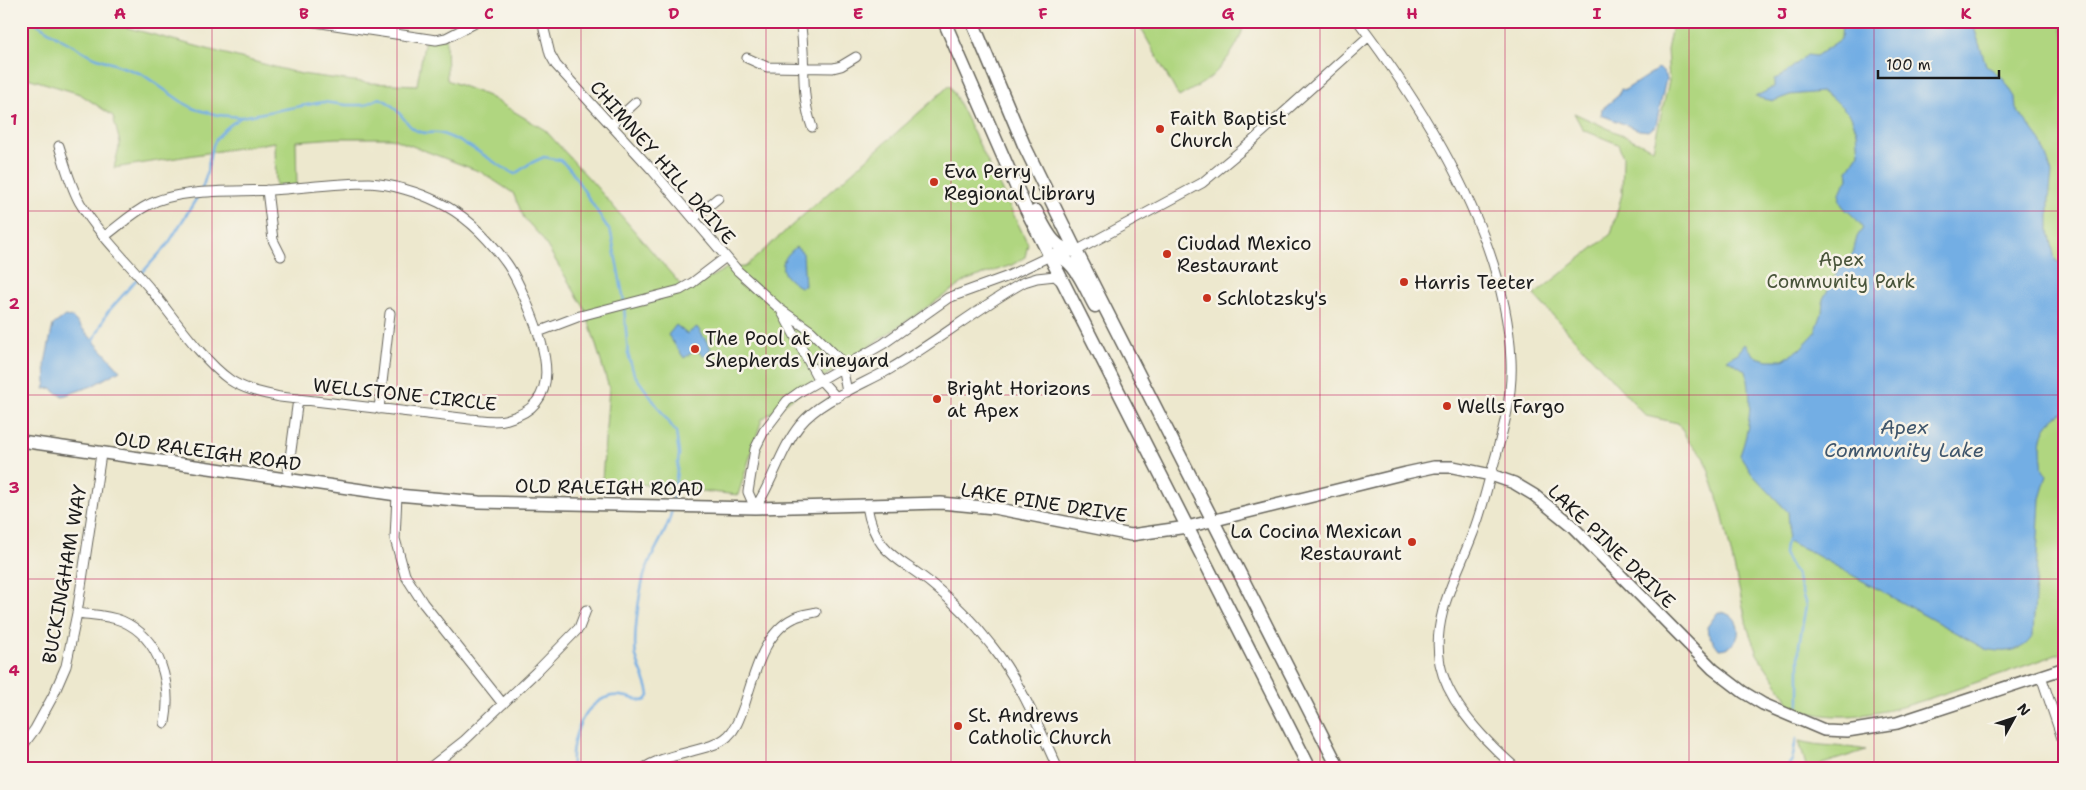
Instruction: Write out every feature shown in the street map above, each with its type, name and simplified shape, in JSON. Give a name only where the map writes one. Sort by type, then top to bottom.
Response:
[{"type":"highway","points":[[944,21],[1026,209],[1310,769]]},
{"type":"highway","points":[[972,21],[1024,145],[1076,251],[1339,769]]},
{"type":"highway","points":[[996,141],[1056,244],[1064,249],[1076,251]]},
{"type":"highway","points":[[1050,256],[1057,255],[1065,258],[1074,268],[1110,333],[1122,341]]},
{"type":"main road","name":"OLD RALEIGH ROAD","points":[[21,441],[397,495],[479,502],[755,508],[867,506]]},
{"type":"main road","name":"LAKE PINE DRIVE","points":[[867,506],[941,504],[994,508],[1131,535],[1187,527],[1434,467],[1453,467],[1491,475],[1514,483],[1534,495],[1571,525],[1713,669],[1763,704],[1824,730],[1847,731],[1897,723],[2065,668]]},
{"type":"street","points":[[308,21],[436,40],[446,38],[479,21]]},
{"type":"street","name":"CHIMNEY HILL DRIVE","points":[[542,21],[550,54],[556,65],[694,218],[726,258],[781,310],[811,332],[841,361],[847,392]]},
{"type":"street","points":[[800,21],[803,48],[803,93],[812,127]]},
{"type":"street","points":[[1358,21],[1411,94],[1438,139],[1482,233],[1499,279],[1507,314],[1511,378],[1504,426],[1477,522],[1440,617],[1438,654],[1443,675],[1459,704],[1490,746],[1517,769]]},
{"type":"street","points":[[1076,251],[1202,183],[1244,149],[1370,36]]},
{"type":"street","points":[[747,58],[766,67],[832,68],[841,66],[856,57]]},
{"type":"street","points":[[611,125],[636,102]]},
{"type":"street","name":"WELLSTONE CIRCLE","points":[[59,146],[72,187],[87,214],[105,236],[195,343],[230,380],[257,392],[298,400],[488,420],[506,420],[532,406],[538,399],[546,381],[546,361],[538,332],[518,282],[506,263],[491,243],[460,215],[438,202],[408,191],[370,183],[198,193],[149,204],[105,236]]},
{"type":"street","points":[[267,190],[272,240],[281,256]]},
{"type":"street","points":[[694,218],[718,198]]},
{"type":"street","points":[[755,508],[748,492],[758,442],[772,419],[788,402],[819,381],[883,344],[948,298],[1006,277],[1050,256]]},
{"type":"street","points":[[538,332],[580,316],[673,292],[692,283],[726,258]]},
{"type":"street","points":[[755,508],[768,488],[785,447],[800,424],[820,407],[898,364],[1024,282],[1046,276],[1055,276],[1063,282]]},
{"type":"street","name":"CHIMNEY HILL DRIVE","points":[[781,310],[819,381],[837,398]]},
{"type":"street","points":[[379,409],[390,313]]},
{"type":"street","points":[[287,480],[298,400]]},
{"type":"street","name":"BUCKINGHAM WAY","points":[[21,748],[35,729],[60,681],[68,658],[77,613],[101,454]]},
{"type":"street","points":[[397,495],[395,538],[405,575],[423,603],[503,704]]},
{"type":"street","points":[[867,506],[870,524],[878,540],[890,554],[946,596],[981,632],[1008,668],[1024,694],[1058,769]]},
{"type":"street","points":[[428,769],[465,740],[580,628],[586,610]]},
{"type":"street","points":[[643,769],[659,760],[714,744],[727,737],[738,723],[760,660],[772,639],[796,616],[816,612]]},
{"type":"street","points":[[77,613],[121,621],[148,640],[160,662],[165,681],[168,705],[166,723]]},
{"type":"street","points":[[2041,676],[2065,748]]},
{"type":"green space","points":[[21,21],[102,21],[301,74],[369,83],[417,85],[425,39],[446,38],[447,80],[488,96],[545,130],[686,291],[727,268],[745,267],[950,85],[1028,244],[1025,257],[1012,265],[967,280],[762,419],[738,495],[602,480],[609,388],[585,309],[542,238],[524,218],[513,193],[481,172],[391,138],[336,138],[296,141],[297,188],[276,189],[275,142],[114,168],[120,143],[113,116],[80,94],[21,76]]},
{"type":"green space","points":[[1137,21],[1244,21],[1241,36],[1223,64],[1205,81],[1179,97]]},
{"type":"green space","name":"Apex Community Park","points":[[1673,21],[2059,21],[2065,40],[2065,652],[1899,708],[1877,713],[1855,716],[1832,716],[1810,713],[1788,706],[1786,697],[1757,654],[1748,629],[1722,513],[1704,456],[1689,442],[1678,423],[1646,416],[1534,295],[1611,234],[1622,194],[1623,157],[1618,144],[1583,130],[1574,113],[1653,149],[1669,81],[1667,50]]},
{"type":"green space","points":[[1799,741],[1849,747],[1866,750],[1807,769]]},
{"type":"water","name":"Apex Community Lake","points":[[1842,21],[1972,21],[1986,65],[2003,78],[2015,97],[2016,108],[2041,141],[2052,173],[2049,199],[2049,230],[2055,260],[2065,266],[2065,411],[2047,426],[2041,445],[2043,468],[2047,475],[2040,499],[2033,635],[2024,645],[2012,650],[1985,649],[1807,550],[1787,541],[1788,512],[1752,474],[1740,455],[1748,424],[1750,403],[1748,382],[1746,371],[1727,359],[1738,353],[1745,344],[1756,357],[1768,360],[1783,360],[1800,349],[1815,333],[1822,313],[1823,299],[1840,267],[1853,253],[1857,237],[1863,228],[1842,206],[1840,201],[1842,187],[1849,177],[1848,170],[1859,153],[1857,132],[1851,116],[1833,98],[1822,92],[1790,95],[1774,101],[1755,97],[1774,87],[1774,79],[1782,76],[1807,55],[1816,56],[1841,39]]},
{"type":"water","points":[[1659,68],[1664,73],[1666,79],[1656,125],[1649,131],[1639,130],[1601,115],[1602,109],[1619,95],[1621,89],[1625,90]]},
{"type":"water","points":[[796,247],[803,253],[805,286],[800,287],[787,278],[783,268],[786,258]]},
{"type":"water","points":[[65,316],[73,318],[120,370],[92,386],[63,396],[52,388],[44,389],[46,383],[45,363],[53,325]]},
{"type":"water","points":[[676,325],[687,334],[697,327],[711,348],[705,356],[696,350],[684,358],[668,335]]},
{"type":"water","points":[[1718,612],[1733,618],[1737,623],[1738,630],[1738,637],[1734,643],[1719,649],[1708,634],[1707,627]]},
{"type":"waterway","points":[[33,21],[92,56],[142,74],[195,109],[218,115],[241,117],[323,102],[365,105],[379,98],[392,106],[415,130],[422,133],[439,133],[452,138],[471,147],[515,174],[529,164],[544,157],[560,160],[570,169],[611,233],[624,301]]},
{"type":"waterway","points":[[201,191],[214,143],[227,127],[240,118]]},
{"type":"waterway","points":[[141,274],[168,244],[198,196]]},
{"type":"waterway","points":[[93,342],[107,313],[138,278]]},
{"type":"waterway","points":[[624,307],[628,354],[634,374],[676,432],[679,454],[673,503]]},
{"type":"waterway","points":[[572,769],[575,737],[590,708],[612,696],[643,701],[649,696],[636,656],[637,616],[644,576],[667,526],[672,509]]},
{"type":"waterway","points":[[1789,538],[1785,545],[1784,554],[1796,575],[1806,605],[1799,645],[1799,705]]},
{"type":"waterway","points":[[1786,769],[1792,760],[1796,739]]},
{"type":"place","name":"Faith Baptist Church","points":[[1160,129]]},
{"type":"place","name":"Eva Perry Regional Library","points":[[934,182]]},
{"type":"place","name":"Ciudad Mexico Restaurant","points":[[1167,254]]},
{"type":"place","name":"Harris Teeter","points":[[1404,282]]},
{"type":"place","name":"Schlotzsky's","points":[[1207,298]]},
{"type":"place","name":"The Pool at Shepherds Vineyard","points":[[695,349]]},
{"type":"place","name":"Bright Horizons at Apex","points":[[937,399]]},
{"type":"place","name":"Wells Fargo","points":[[1447,406]]},
{"type":"place","name":"La Cocina Mexican Restaurant","points":[[1412,542]]},
{"type":"place","name":"St. Andrews Catholic Church","points":[[958,726]]}]
